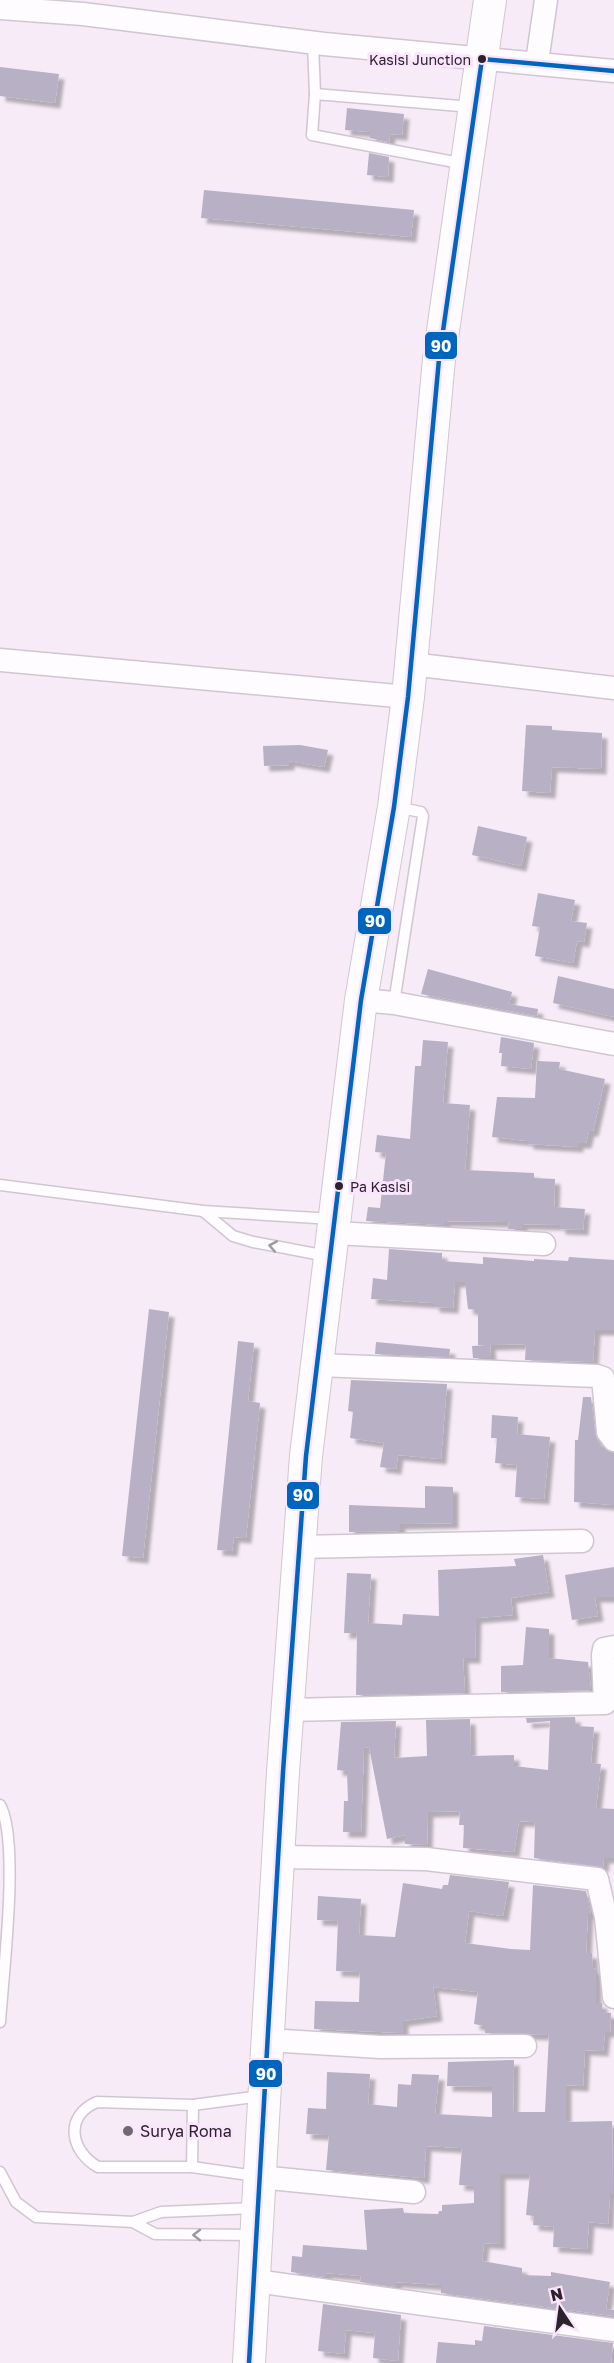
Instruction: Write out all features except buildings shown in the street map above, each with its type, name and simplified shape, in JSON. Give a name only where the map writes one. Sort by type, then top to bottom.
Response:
[{"type":"main road","points":[[249,2363],[288,1710],[306,1456],[361,1000],[394,807],[408,697],[438,359],[490,0]]},
{"type":"street","points":[[537,62],[546,0]]},
{"type":"street","points":[[0,8],[83,14],[314,43],[537,62],[614,71]]},
{"type":"street","points":[[0,660],[408,697]]},
{"type":"street","points":[[411,664],[614,688]]},
{"type":"street","points":[[361,1000],[394,1003],[614,1044]]},
{"type":"street","points":[[334,1236],[544,1244]]},
{"type":"street","points":[[318,1365],[597,1376],[603,1378],[608,1432],[614,1440]]},
{"type":"street","points":[[300,1547],[582,1542]]},
{"type":"street","points":[[288,1710],[605,1703],[603,1655],[604,1649],[614,1647]]},
{"type":"street","points":[[280,1857],[426,1859],[597,1879],[612,1954],[614,1997]]},
{"type":"street","points":[[268,2040],[380,2047],[525,2046]]},
{"type":"street","points":[[259,2177],[414,2192]]},
{"type":"street","points":[[255,2281],[614,2330]]},
{"type":"lane","points":[[314,43],[315,94],[312,135],[467,165]]},
{"type":"lane","points":[[315,94],[475,107]]},
{"type":"lane","points":[[394,807],[421,812],[423,816],[394,1003]]},
{"type":"lane","points":[[0,1185],[203,1211],[334,1236]]},
{"type":"lane","points":[[203,1211],[233,1236],[253,1242],[334,1236]]},
{"type":"lane","points":[[0,1805],[9,1828],[10,1860],[0,2022]]},
{"type":"lane","points":[[259,2177],[192,2167],[98,2167],[84,2159],[75,2146],[76,2119],[87,2106],[97,2102],[193,2105],[264,2096]]},
{"type":"lane","points":[[192,2167],[193,2105]]},
{"type":"lane","points":[[0,2172],[16,2202],[36,2217],[133,2222],[161,2212],[257,2222]]},
{"type":"lane","points":[[133,2222],[155,2234],[257,2222]]},
{"type":"transit line","name":"90","points":[[482,59],[614,71]]},
{"type":"transit line","name":"90","points":[[249,2363],[283,1772],[306,1456],[361,1000],[394,807],[408,697],[439,359],[482,59]]},
{"type":"place","name":"Kasisi Junction","points":[[482,59]]},
{"type":"place","name":"Pa Kasisi","points":[[339,1186]]},
{"type":"place","name":"Surya Roma","points":[[128,2131]]}]
